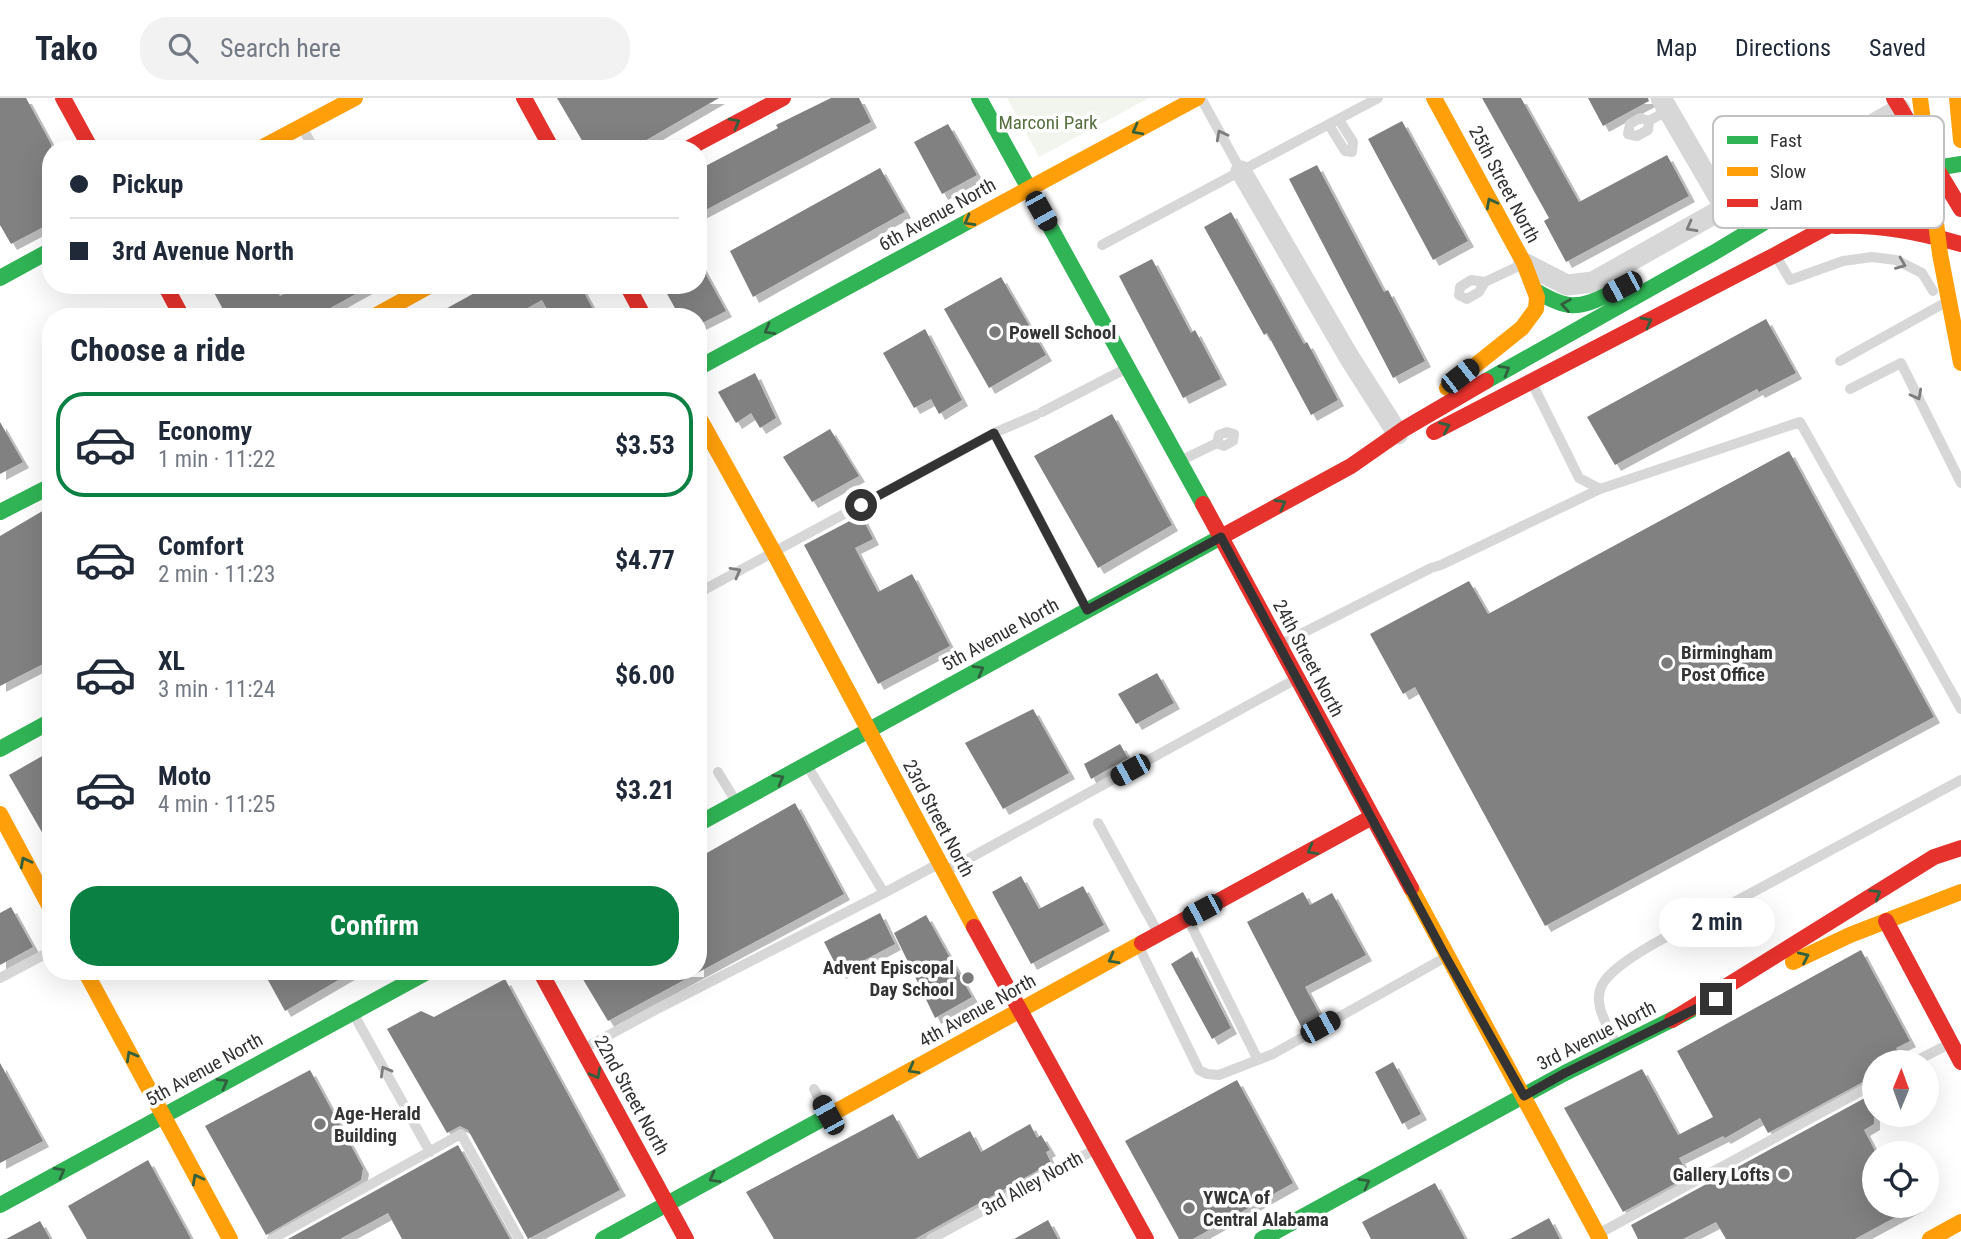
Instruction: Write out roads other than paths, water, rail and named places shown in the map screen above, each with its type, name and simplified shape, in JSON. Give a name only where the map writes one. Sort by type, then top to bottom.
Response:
[{"type":"main road","points":[[63,98],[86,140]]},
{"type":"main road","points":[[276,140],[355,98]]},
{"type":"main road","points":[[524,98],[547,140]]},
{"type":"main road","points":[[704,140],[783,98]]},
{"type":"main road","name":"24th Street North","points":[[979,98],[1524,1096],[1596,1237]]},
{"type":"main road","name":"6th Avenue North","points":[[707,363],[1199,98]]},
{"type":"main road","name":"25th Street North","points":[[1434,98],[1524,263],[1536,291]]},
{"type":"main road","points":[[1920,98],[1922,116]]},
{"type":"main road","points":[[1957,98],[1961,140]]},
{"type":"main road","points":[[1944,180],[1961,209]]},
{"type":"main road","name":"5th Avenue North","points":[[1536,291],[1558,306],[1578,307],[1598,300],[1732,228]]},
{"type":"main road","name":"5th Avenue North","points":[[707,819],[1359,461],[1401,432],[1755,228]]},
{"type":"main road","name":"5th Avenue North","points":[[1359,461],[1448,426],[1826,228]]},
{"type":"main road","points":[[1901,228],[1961,244]]},
{"type":"main road","points":[[1937,228],[1961,363]]},
{"type":"main road","points":[[0,278],[42,255]]},
{"type":"main road","points":[[1401,432],[1460,376],[1528,323],[1536,308],[1536,291]]},
{"type":"main road","points":[[384,308],[408,294]]},
{"type":"main road","name":"23rd Street North","points":[[707,432],[1019,1011],[1146,1239]]},
{"type":"main road","points":[[0,512],[42,491]]},
{"type":"main road","points":[[0,749],[42,726]]},
{"type":"main road","points":[[0,814],[42,892]]},
{"type":"main road","name":"4th Avenue North","points":[[603,1239],[1372,817]]},
{"type":"main road","points":[[1672,1020],[1934,858],[1961,848]]},
{"type":"main road","name":"3rd Avenue North","points":[[1262,1239],[1617,1047],[1850,935],[1961,892]]},
{"type":"main road","points":[[1886,920],[1955,1043],[1961,1062]]},
{"type":"main road","points":[[90,980],[230,1239]]},
{"type":"main road","name":"5th Avenue North","points":[[0,1205],[353,1013],[394,985],[406,980]]},
{"type":"main road","name":"22nd Street North","points":[[545,980],[686,1239]]},
{"type":"main road","points":[[1930,1239],[1961,1222]]},
{"type":"street","points":[[1665,104],[1713,187]]},
{"type":"street","points":[[1877,116],[1897,104]]},
{"type":"street","points":[[1241,172],[1349,357],[1401,432]]},
{"type":"street","points":[[1524,263],[1567,285],[1593,282],[1713,215]]},
{"type":"lane","points":[[1199,98],[1241,172]]},
{"type":"lane","points":[[1102,245],[1378,98]]},
{"type":"lane","points":[[1648,121],[1665,104]]},
{"type":"lane","points":[[302,126],[309,140]]},
{"type":"lane","points":[[1775,255],[1790,280],[1843,261],[1872,257],[1896,260],[1922,273],[1941,305],[1840,361]]},
{"type":"lane","points":[[1485,282],[1524,263]]},
{"type":"lane","points":[[1850,389],[1901,363],[1961,483]]},
{"type":"lane","points":[[707,588],[994,433],[1127,367]]},
{"type":"lane","points":[[1532,383],[1578,478],[1600,489]]},
{"type":"lane","points":[[1278,645],[1431,568],[1600,489],[1800,422],[1961,709]]},
{"type":"lane","points":[[994,433],[1087,610]]},
{"type":"lane","points":[[1179,461],[1217,443]]},
{"type":"lane","points":[[583,1049],[884,893],[942,867],[1296,679]]},
{"type":"lane","points":[[806,764],[884,893]]},
{"type":"lane","points":[[719,772],[736,803]]},
{"type":"lane","points":[[1617,1047],[1599,1008],[1598,997],[1603,984],[1614,971],[1669,938],[1961,780]]},
{"type":"lane","points":[[1098,823],[1158,934]]},
{"type":"lane","points":[[1187,918],[1258,1060]]},
{"type":"lane","points":[[1138,946],[1199,1070],[1219,1075],[1288,1045],[1446,957]]},
{"type":"lane","points":[[0,978],[42,956]]},
{"type":"lane","points":[[353,1013],[430,1152]]},
{"type":"lane","points":[[1939,1050],[1955,1043]]},
{"type":"lane","points":[[814,1089],[828,1115]]},
{"type":"lane","points":[[1596,1237],[1862,1091]]},
{"type":"lane","points":[[272,1239],[461,1134],[519,1239]]},
{"type":"lane","name":"3rd Alley North","points":[[930,1239],[1097,1148]]},
{"type":"place","name":"Powell School","points":[[995,332]]},
{"type":"place","name":"Birmingham Post Office","points":[[1667,663]]},
{"type":"place","name":"Advent Episcopal Day School","points":[[968,978]]},
{"type":"place","name":"Age-Herald Building","points":[[320,1124]]},
{"type":"place","name":"Gallery Lofts","points":[[1784,1174]]},
{"type":"place","name":"YWCA of Central Alabama","points":[[1189,1208]]},
{"type":"park label","name":"Marconi Park","points":[[1048,122]]}]
